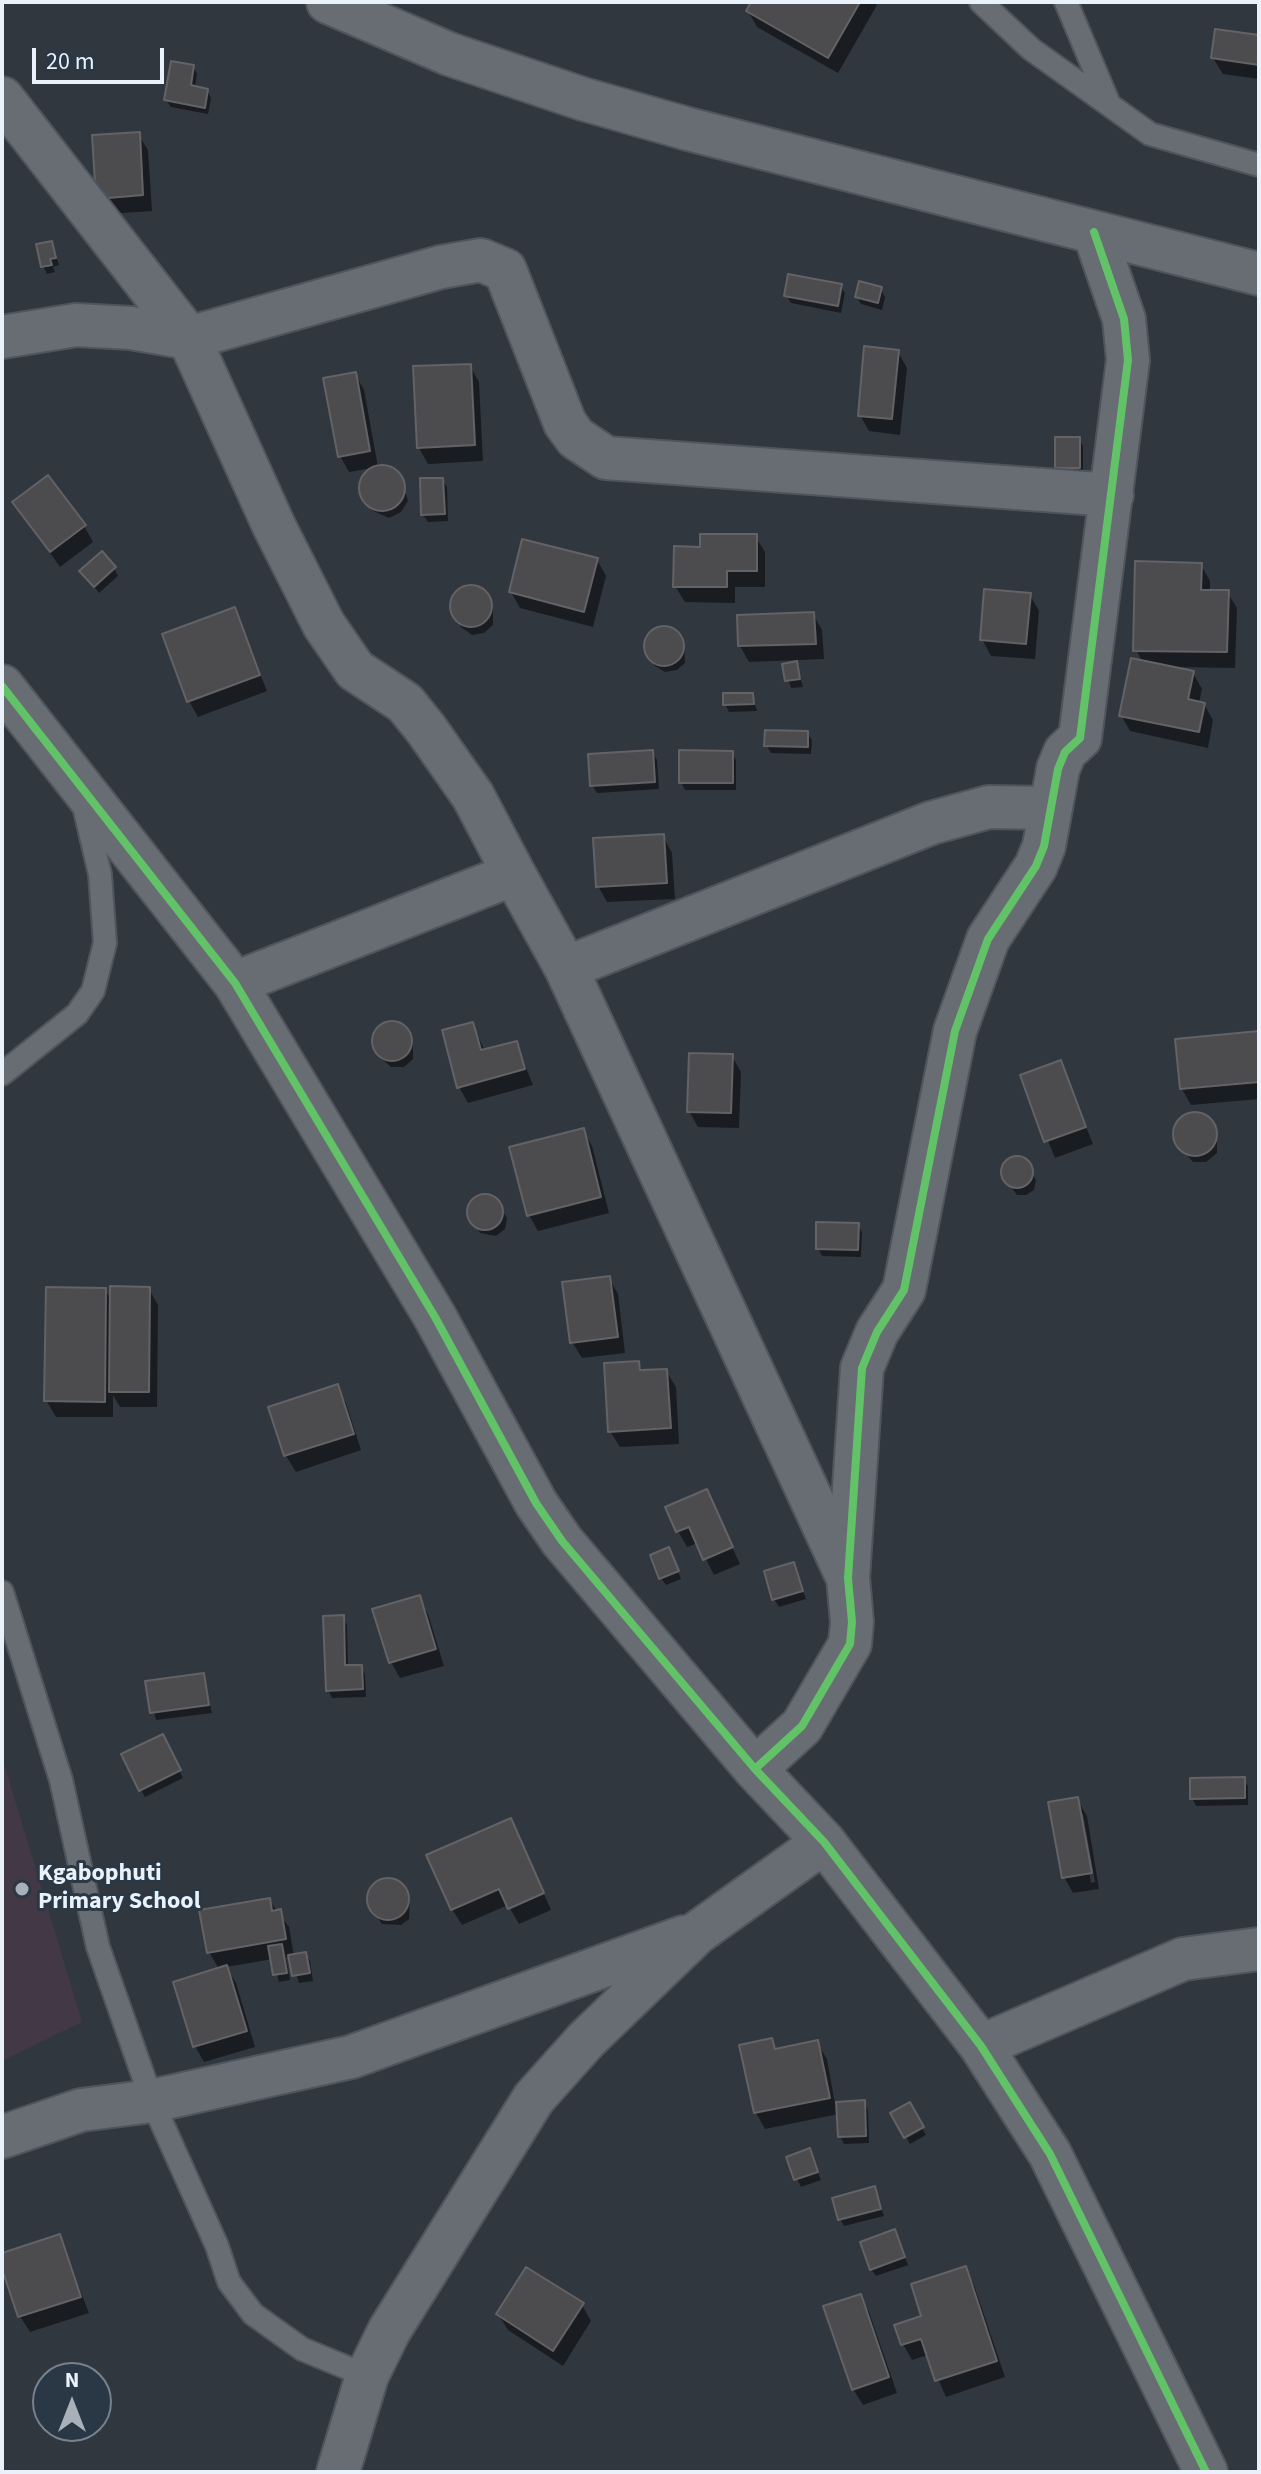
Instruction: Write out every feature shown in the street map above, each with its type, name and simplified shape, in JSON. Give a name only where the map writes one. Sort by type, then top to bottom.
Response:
[{"type":"street","points":[[328,2],[449,54],[583,99],[688,129],[1259,274]]},
{"type":"street","points":[[2,98],[189,338],[274,526],[324,625],[355,670],[405,703],[473,796],[566,968],[848,1578]]},
{"type":"street","points":[[755,1769],[802,1726],[850,1644],[852,1622],[848,1578],[862,1368],[877,1332],[904,1290],[955,1031],[988,939],[1036,866],[1044,846],[1058,769],[1065,752],[1080,738],[1126,389],[1124,319],[1094,232]]},
{"type":"street","points":[[2,337],[76,325],[131,328],[189,338],[441,267],[481,260],[505,270],[565,423],[576,438],[606,458],[1112,495]]},
{"type":"street","points":[[2,686],[235,983],[435,1317],[536,1503],[562,1541],[755,1769],[824,1842],[981,2046],[1050,2154],[1206,2472]]},
{"type":"street","points":[[566,968],[931,823],[989,807],[1051,808]]},
{"type":"street","points":[[235,983],[514,874]]},
{"type":"street","points":[[338,2472],[367,2376],[416,2286],[534,2098],[586,2040],[697,1933],[824,1842]]},
{"type":"street","points":[[2,2137],[81,2110],[152,2101],[351,2057],[697,1933]]},
{"type":"street","points":[[981,2046],[1183,1959],[1259,1949]]},
{"type":"lane","points":[[981,2],[1031,49],[1150,134],[1259,165]]},
{"type":"lane","points":[[1066,2],[1110,105]]},
{"type":"lane","points":[[2,1074],[77,1014],[93,991],[105,943],[100,874],[77,778]]},
{"type":"lane","points":[[2,1592],[61,1780],[98,1947],[152,2101],[217,2246],[229,2282],[253,2314],[302,2349],[367,2376]]},
{"type":"shaded area","name":"Kgabophuti Primary School","points":[[2,1757],[82,2022],[2,2061]]},
{"type":"building","points":[[751,2],[860,2],[828,58],[746,11]]},
{"type":"building","points":[[1215,29],[1259,35],[1259,65],[1211,58]]},
{"type":"building","points":[[171,61],[194,65],[191,85],[208,89],[205,108],[164,100]]},
{"type":"building","points":[[140,132],[143,195],[96,199],[92,135]]},
{"type":"building","points":[[52,241],[56,258],[50,259],[52,265],[41,267],[36,244]]},
{"type":"building","points":[[788,274],[842,284],[838,306],[784,296]]},
{"type":"building","points":[[859,281],[882,287],[878,303],[855,297]]},
{"type":"building","points":[[864,346],[899,350],[892,419],[858,416]]},
{"type":"building","points":[[471,364],[475,445],[417,448],[413,366]]},
{"type":"building","points":[[356,372],[370,451],[338,457],[323,378]]},
{"type":"building","points":[[1055,437],[1080,437],[1080,468],[1055,468]]},
{"type":"building","points":[[382,465],[398,472],[405,488],[398,504],[382,511],[366,504],[359,488],[366,472]]},
{"type":"building","points":[[48,475],[86,525],[50,552],[12,502]]},
{"type":"building","points":[[420,478],[443,478],[445,514],[421,515]]},
{"type":"building","points":[[700,534],[757,534],[757,571],[727,571],[727,587],[673,587],[674,546],[700,547]]},
{"type":"building","points":[[522,539],[598,558],[584,612],[509,592]]},
{"type":"building","points":[[102,551],[116,567],[94,587],[79,571]]},
{"type":"building","points":[[1135,561],[1202,563],[1201,590],[1229,590],[1227,652],[1133,651]]},
{"type":"building","points":[[471,585],[486,591],[492,606],[486,621],[471,627],[456,621],[450,606],[456,591]]},
{"type":"building","points":[[984,589],[1031,593],[1026,644],[980,640]]},
{"type":"building","points":[[235,607],[260,675],[187,702],[162,634]]},
{"type":"building","points":[[814,612],[816,644],[738,646],[737,615]]},
{"type":"building","points":[[664,626],[678,632],[684,646],[678,660],[664,666],[650,660],[644,646],[650,632]]},
{"type":"building","points":[[1131,658],[1194,671],[1188,699],[1205,703],[1199,732],[1119,716]]},
{"type":"building","points":[[797,661],[800,679],[785,681],[782,664]]},
{"type":"building","points":[[723,693],[753,693],[754,704],[723,705]]},
{"type":"building","points":[[765,730],[808,731],[808,747],[764,746]]},
{"type":"building","points":[[653,750],[655,782],[590,786],[588,754]]},
{"type":"building","points":[[679,750],[733,751],[733,783],[679,783]]},
{"type":"building","points":[[664,834],[667,883],[596,887],[593,838]]},
{"type":"building","points":[[392,1021],[406,1027],[412,1041],[406,1055],[392,1061],[378,1055],[372,1041],[378,1027]]},
{"type":"building","points":[[473,1022],[481,1050],[517,1041],[525,1069],[457,1088],[442,1030]]},
{"type":"building","points":[[1259,1031],[1259,1082],[1180,1089],[1175,1039]]},
{"type":"building","points":[[689,1053],[733,1054],[731,1113],[687,1112]]},
{"type":"building","points":[[1061,1060],[1086,1127],[1044,1142],[1020,1075]]},
{"type":"building","points":[[1195,1112],[1210,1119],[1217,1134],[1210,1149],[1195,1156],[1180,1149],[1173,1134],[1180,1119]]},
{"type":"building","points":[[584,1128],[601,1197],[527,1216],[509,1147]]},
{"type":"building","points":[[1017,1156],[1029,1160],[1033,1172],[1029,1184],[1017,1188],[1005,1184],[1001,1172],[1005,1160]]},
{"type":"building","points":[[485,1194],[498,1199],[503,1212],[498,1225],[485,1230],[472,1225],[467,1212],[472,1199]]},
{"type":"building","points":[[816,1222],[859,1223],[858,1250],[816,1249]]},
{"type":"building","points":[[610,1276],[618,1337],[570,1343],[562,1282]]},
{"type":"building","points":[[110,1286],[150,1287],[149,1392],[109,1392]]},
{"type":"building","points":[[46,1287],[106,1288],[105,1402],[44,1401]]},
{"type":"building","points":[[639,1361],[640,1370],[667,1369],[671,1428],[608,1432],[604,1363]]},
{"type":"building","points":[[338,1384],[354,1434],[284,1456],[268,1407]]},
{"type":"building","points":[[707,1489],[733,1547],[703,1560],[689,1527],[676,1532],[665,1507]]},
{"type":"building","points":[[669,1547],[679,1571],[659,1579],[650,1555]]},
{"type":"building","points":[[794,1562],[803,1591],[772,1600],[764,1571]]},
{"type":"building","points":[[420,1595],[436,1649],[389,1663],[372,1609]]},
{"type":"building","points":[[344,1615],[345,1665],[362,1665],[363,1689],[326,1691],[323,1616]]},
{"type":"building","points":[[204,1673],[209,1705],[150,1713],[145,1681]]},
{"type":"building","points":[[163,1734],[181,1770],[139,1791],[121,1754]]},
{"type":"building","points":[[1245,1777],[1245,1798],[1190,1799],[1190,1778]]},
{"type":"building","points":[[1078,1797],[1092,1873],[1062,1878],[1048,1802]]},
{"type":"building","points":[[511,1818],[544,1893],[508,1909],[499,1889],[451,1910],[426,1855]]},
{"type":"building","points":[[388,1878],[403,1884],[409,1899],[403,1914],[388,1920],[373,1914],[367,1899],[373,1884]]},
{"type":"building","points":[[270,1898],[272,1911],[281,1909],[286,1939],[207,1953],[199,1910]]},
{"type":"building","points":[[282,1944],[287,1973],[273,1975],[268,1946]]},
{"type":"building","points":[[306,1952],[310,1973],[292,1976],[288,1955]]},
{"type":"building","points":[[227,1965],[247,2031],[193,2047],[173,1982]]},
{"type":"building","points":[[772,2038],[775,2049],[818,2040],[830,2098],[754,2113],[739,2045]]},
{"type":"building","points":[[865,2100],[866,2136],[838,2137],[836,2102]]},
{"type":"building","points":[[910,2102],[924,2127],[904,2138],[890,2113]]},
{"type":"building","points":[[810,2148],[818,2172],[794,2180],[786,2157]]},
{"type":"building","points":[[875,2186],[881,2209],[838,2220],[832,2198]]},
{"type":"building","points":[[895,2229],[905,2257],[870,2270],[860,2242]]},
{"type":"building","points":[[60,2234],[81,2297],[18,2317],[2,2269],[2,2253]]},
{"type":"building","points":[[966,2266],[997,2361],[935,2381],[921,2339],[901,2345],[894,2325],[921,2316],[911,2284]]},
{"type":"building","points":[[526,2267],[584,2303],[553,2351],[496,2314]]},
{"type":"building","points":[[861,2294],[889,2377],[852,2390],[823,2306]]},
{"type":"cycle path","points":[[755,1769],[802,1726],[850,1644],[852,1622],[848,1578],[862,1368],[877,1332],[904,1290],[955,1031],[988,939],[1036,866],[1044,846],[1058,769],[1065,752],[1080,738],[1128,360],[1124,319],[1094,232]]},
{"type":"cycle path","points":[[2,686],[235,983],[435,1317],[536,1503],[562,1541],[755,1769],[824,1842],[981,2046],[1050,2154],[1206,2472]]},
{"type":"place","name":"Kgabophuti Primary School","points":[[22,1889]]}]
